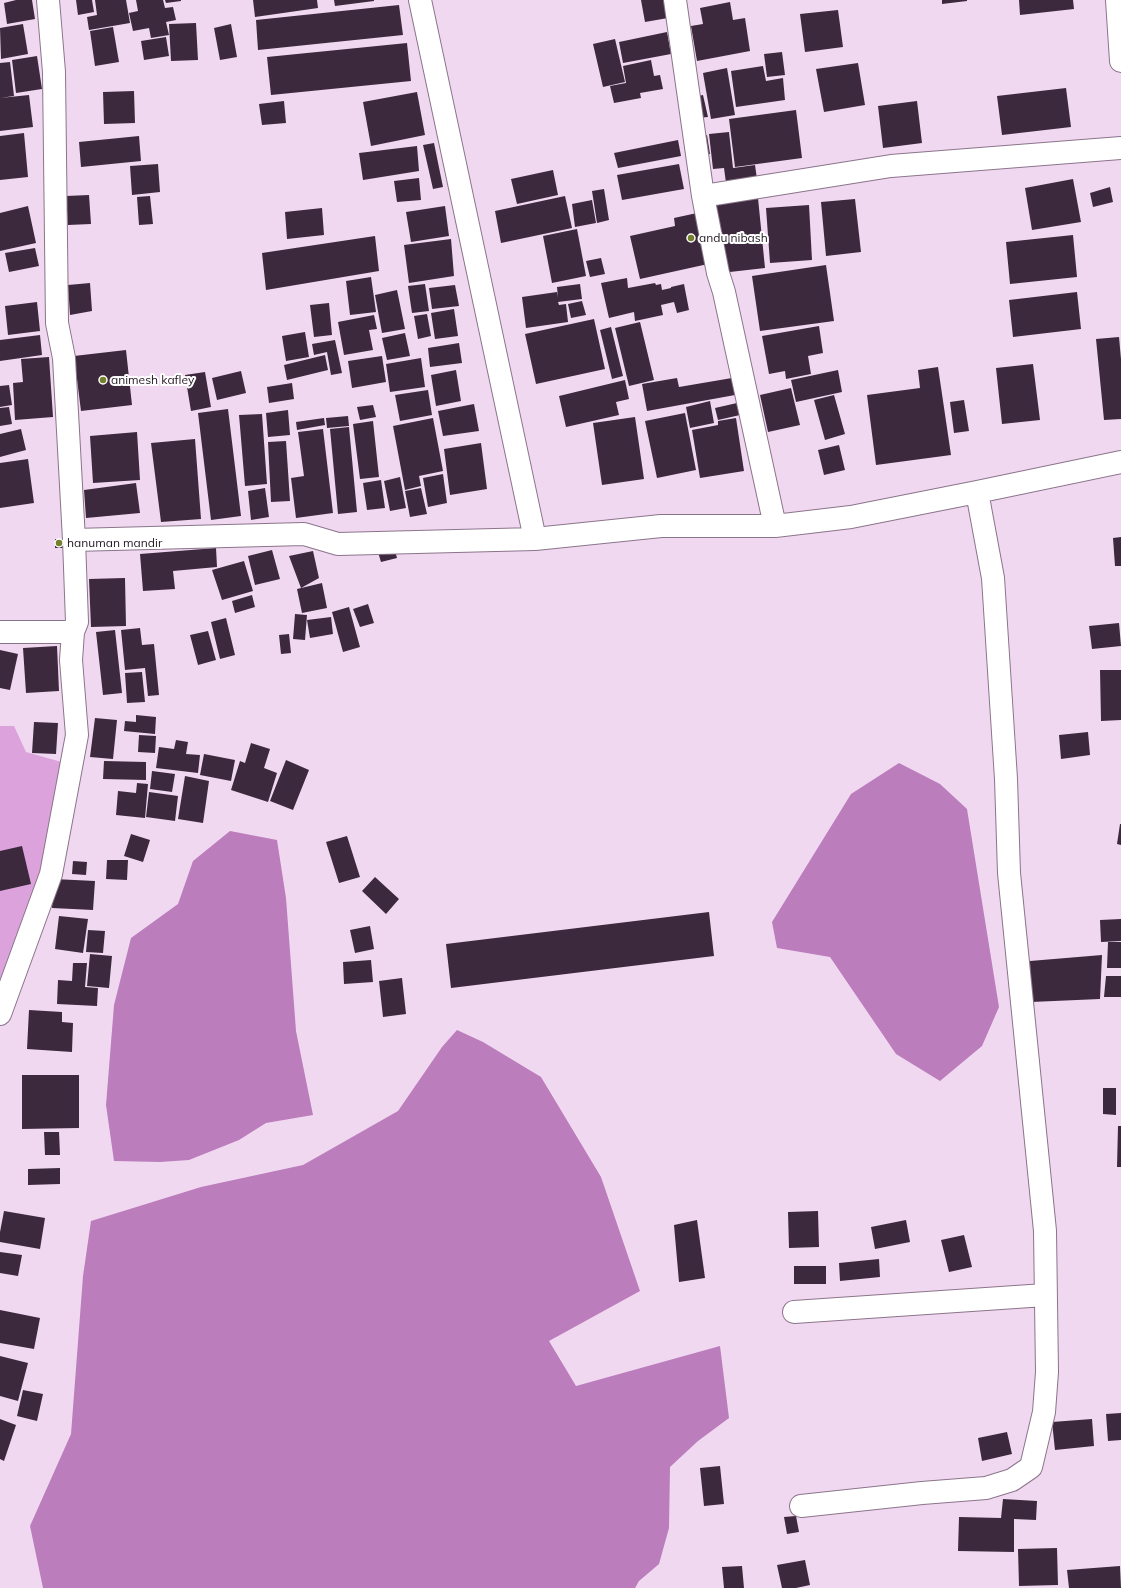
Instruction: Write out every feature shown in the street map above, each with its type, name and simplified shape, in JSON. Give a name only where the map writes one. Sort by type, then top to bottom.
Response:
[{"type":"street","points":[[0,1014],[51,874],[77,735],[71,660],[73,632],[77,622],[74,540],[64,358],[57,323],[54,72],[48,0]]},
{"type":"street","points":[[420,0],[535,539]]},
{"type":"street","points":[[675,0],[703,196],[718,273],[724,292],[775,526]]},
{"type":"street","points":[[1117,0],[1121,61]]},
{"type":"street","points":[[703,196],[891,166],[1121,148]]},
{"type":"street","points":[[74,540],[304,534],[338,544],[535,539],[661,526],[775,526],[850,517],[1121,462]]},
{"type":"street","points":[[801,1506],[922,1493],[986,1488],[1012,1480],[1032,1467],[1044,1412],[1046,1372],[1044,1231],[1009,873],[1006,779],[993,578],[977,492]]},
{"type":"street","points":[[0,632],[73,632]]},
{"type":"street","points":[[794,1312],[1045,1295]]},
{"type":"shaded area","points":[[0,726],[14,726],[26,752],[65,763],[45,869],[0,999]]},
{"type":"shaded area","points":[[899,763],[940,784],[967,809],[999,1007],[982,1046],[940,1081],[896,1054],[830,957],[777,948],[772,922],[851,794]]},
{"type":"shaded area","points":[[230,831],[277,840],[286,898],[296,1031],[313,1115],[266,1123],[239,1140],[189,1160],[160,1162],[114,1161],[106,1105],[114,1005],[131,938],[178,904],[193,861]]},
{"type":"shaded area","points":[[457,1030],[483,1042],[541,1077],[601,1177],[640,1291],[549,1341],[576,1386],[720,1346],[729,1418],[698,1441],[670,1467],[669,1528],[659,1564],[639,1581],[635,1588],[43,1588],[30,1526],[71,1434],[83,1276],[91,1221],[201,1187],[303,1165],[398,1111],[442,1047]]},
{"type":"building","points":[[16,0],[32,0],[35,19],[7,24],[4,3]]},
{"type":"building","points":[[76,0],[92,0],[94,12],[78,15]]},
{"type":"building","points":[[95,0],[126,0],[130,23],[89,30],[87,17],[97,15]]},
{"type":"building","points":[[136,0],[163,0],[165,8],[173,7],[176,20],[166,22],[169,35],[151,38],[149,28],[133,31],[129,13],[138,11]]},
{"type":"building","points":[[165,0],[181,0],[181,1],[166,3]]},
{"type":"building","points":[[253,0],[317,0],[318,8],[255,17]]},
{"type":"building","points":[[334,0],[374,0],[374,1],[335,6]]},
{"type":"building","points":[[641,0],[665,0],[668,18],[645,22]]},
{"type":"building","points":[[942,0],[967,0],[967,1],[942,4]]},
{"type":"building","points":[[1019,0],[1073,0],[1074,9],[1020,15]]},
{"type":"building","points":[[730,2],[733,20],[745,18],[750,51],[697,61],[691,26],[703,24],[700,8]]},
{"type":"building","points":[[399,5],[403,35],[258,50],[256,20]]},
{"type":"building","points":[[838,10],[843,47],[805,52],[800,14]]},
{"type":"building","points":[[196,23],[198,60],[171,61],[169,24]]},
{"type":"building","points":[[23,24],[28,54],[1,59],[0,28]]},
{"type":"building","points":[[231,24],[237,57],[220,60],[214,28]]},
{"type":"building","points":[[113,27],[119,62],[95,66],[90,31]]},
{"type":"building","points":[[667,32],[671,54],[623,63],[619,42]]},
{"type":"building","points":[[166,37],[169,56],[144,60],[141,41]]},
{"type":"building","points":[[615,39],[625,82],[603,87],[593,44]]},
{"type":"building","points":[[407,43],[411,81],[271,95],[267,57]]},
{"type":"building","points":[[782,52],[785,75],[767,77],[764,54]]},
{"type":"building","points":[[37,56],[42,89],[16,93],[12,60]]},
{"type":"building","points":[[651,60],[654,76],[660,75],[663,89],[640,93],[641,98],[614,103],[610,86],[626,83],[623,66]]},
{"type":"building","points":[[10,62],[14,96],[0,98],[0,63]]},
{"type":"building","points":[[858,63],[865,105],[824,112],[816,69]]},
{"type":"building","points":[[763,66],[766,81],[783,78],[785,100],[736,107],[731,71]]},
{"type":"building","points":[[727,68],[735,115],[711,119],[703,73]]},
{"type":"building","points":[[1066,88],[1071,127],[1002,135],[997,96]]},
{"type":"building","points":[[134,91],[135,123],[104,124],[103,92]]},
{"type":"building","points":[[417,92],[425,135],[371,146],[363,102]]},
{"type":"building","points":[[29,95],[33,127],[0,131],[0,98]]},
{"type":"building","points":[[703,95],[708,117],[697,118],[693,97]]},
{"type":"building","points":[[284,101],[286,123],[262,125],[259,104]]},
{"type":"building","points":[[917,101],[922,143],[883,148],[878,106]]},
{"type":"building","points":[[796,110],[802,158],[735,167],[729,119]]},
{"type":"building","points":[[729,132],[733,168],[755,165],[757,179],[726,183],[724,168],[713,169],[709,134]]},
{"type":"building","points":[[24,133],[28,177],[0,180],[0,136]]},
{"type":"building","points":[[707,135],[710,154],[704,155],[701,137]]},
{"type":"building","points":[[139,136],[141,161],[81,167],[79,142]]},
{"type":"building","points":[[678,140],[681,156],[618,168],[614,153]]},
{"type":"building","points":[[434,143],[443,187],[433,189],[423,145]]},
{"type":"building","points":[[417,146],[419,171],[363,180],[359,153]]},
{"type":"building","points":[[158,164],[160,192],[132,195],[130,166]]},
{"type":"building","points":[[679,164],[684,189],[622,200],[617,175]]},
{"type":"building","points":[[553,170],[558,195],[517,204],[511,179]]},
{"type":"building","points":[[419,178],[421,200],[397,202],[394,181]]},
{"type":"building","points":[[1073,179],[1081,222],[1032,230],[1025,188]]},
{"type":"building","points":[[1110,187],[1113,202],[1093,207],[1090,193]]},
{"type":"building","points":[[604,189],[609,220],[597,223],[592,191]]},
{"type":"building","points":[[89,195],[91,224],[68,225],[66,196]]},
{"type":"building","points":[[150,196],[153,224],[139,225],[137,197]]},
{"type":"building","points":[[565,196],[572,228],[501,243],[495,211]]},
{"type":"building","points":[[758,198],[765,268],[721,273],[714,203]]},
{"type":"building","points":[[855,199],[861,252],[826,256],[821,202]]},
{"type":"building","points":[[592,200],[596,223],[575,227],[572,204]]},
{"type":"building","points":[[809,205],[812,260],[770,263],[766,208]]},
{"type":"building","points":[[28,206],[36,243],[0,251],[0,213]]},
{"type":"building","points":[[445,206],[449,236],[411,242],[406,212]]},
{"type":"building","points":[[322,208],[324,235],[287,239],[285,212]]},
{"type":"building","points":[[697,213],[708,264],[640,279],[630,236],[675,226],[674,218]]},
{"type":"building","points":[[577,229],[586,276],[552,283],[543,236]]},
{"type":"building","points":[[1073,235],[1077,277],[1010,284],[1006,242]]},
{"type":"building","points":[[375,236],[379,271],[266,290],[262,253]]},
{"type":"building","points":[[451,239],[454,276],[409,283],[404,245]]},
{"type":"building","points":[[35,248],[39,266],[9,272],[5,253]]},
{"type":"building","points":[[601,258],[605,274],[590,277],[586,261]]},
{"type":"building","points":[[826,265],[834,321],[760,331],[752,276]]},
{"type":"building","points":[[371,277],[376,312],[350,315],[346,281]]},
{"type":"building","points":[[627,278],[628,288],[655,283],[656,285],[661,284],[662,290],[684,284],[689,310],[677,313],[674,302],[661,305],[663,315],[635,321],[634,312],[609,318],[601,283]]},
{"type":"building","points":[[90,283],[92,311],[70,315],[68,285]]},
{"type":"building","points":[[425,284],[429,311],[412,313],[408,286]]},
{"type":"building","points":[[580,284],[582,299],[558,302],[559,305],[566,304],[568,322],[526,328],[522,297],[557,292],[558,298],[557,287]]},
{"type":"building","points":[[455,285],[459,306],[432,309],[429,288]]},
{"type":"building","points":[[397,290],[405,329],[382,333],[375,295]]},
{"type":"building","points":[[1077,292],[1081,329],[1013,337],[1009,300]]},
{"type":"building","points":[[582,301],[586,315],[571,318],[568,304]]},
{"type":"building","points":[[37,302],[40,331],[8,335],[5,306]]},
{"type":"building","points":[[329,303],[332,335],[314,337],[310,305]]},
{"type":"building","points":[[454,309],[458,336],[435,339],[431,313]]},
{"type":"building","points":[[427,314],[431,336],[418,339],[414,316]]},
{"type":"building","points":[[374,315],[377,329],[369,330],[373,350],[344,355],[338,322]]},
{"type":"building","points":[[594,319],[605,369],[536,384],[525,334]]},
{"type":"building","points":[[640,322],[654,380],[629,386],[615,328]]},
{"type":"building","points":[[819,326],[823,353],[808,356],[811,374],[786,379],[785,371],[769,374],[762,336]]},
{"type":"building","points":[[611,327],[623,376],[612,379],[600,330]]},
{"type":"building","points":[[305,332],[309,357],[286,361],[282,336]]},
{"type":"building","points":[[405,333],[410,356],[387,360],[382,338]]},
{"type":"building","points":[[40,335],[42,355],[0,361],[0,340]]},
{"type":"building","points":[[1119,337],[1121,359],[1121,419],[1104,420],[1096,339]]},
{"type":"building","points":[[335,340],[342,373],[331,375],[327,352],[314,355],[312,344]]},
{"type":"building","points":[[459,343],[462,363],[430,367],[428,348]]},
{"type":"building","name":"animesh kafley","points":[[126,350],[132,405],[81,411],[74,356]]},
{"type":"building","points":[[325,355],[328,370],[287,380],[284,365]]},
{"type":"building","points":[[382,356],[386,382],[352,388],[348,361]]},
{"type":"building","points":[[49,357],[53,417],[15,420],[13,383],[23,382],[21,359]]},
{"type":"building","points":[[421,358],[425,387],[390,392],[386,364]]},
{"type":"building","points":[[1033,364],[1040,420],[1002,424],[996,368]]},
{"type":"building","points":[[938,367],[951,455],[876,465],[867,395],[920,388],[918,370]]},
{"type":"building","points":[[456,370],[461,401],[436,406],[431,375]]},
{"type":"building","points":[[838,370],[842,392],[796,402],[791,380]]},
{"type":"building","points":[[241,371],[246,393],[217,400],[212,378]]},
{"type":"building","points":[[205,372],[211,407],[191,411],[185,375]]},
{"type":"building","points":[[677,378],[679,387],[732,378],[735,395],[647,411],[642,384]]},
{"type":"building","points":[[625,380],[629,399],[616,402],[619,415],[566,427],[559,396]]},
{"type":"building","points":[[292,383],[294,399],[269,403],[267,387]]},
{"type":"building","points":[[9,385],[12,405],[0,407],[0,386]]},
{"type":"building","points":[[791,388],[800,425],[768,432],[760,395]]},
{"type":"building","points":[[428,390],[432,415],[400,421],[395,395]]},
{"type":"building","points":[[834,395],[845,434],[825,440],[814,400]]},
{"type":"building","points":[[964,400],[969,431],[954,433],[950,402]]},
{"type":"building","points":[[710,401],[714,423],[690,428],[686,407]]},
{"type":"building","points":[[737,403],[740,415],[718,420],[715,408]]},
{"type":"building","points":[[474,404],[479,431],[443,436],[438,411]]},
{"type":"building","points":[[373,405],[376,417],[360,420],[357,407]]},
{"type":"building","points":[[9,407],[12,424],[0,426],[0,408]]},
{"type":"building","points":[[228,409],[241,516],[211,520],[198,413]]},
{"type":"building","points":[[288,410],[290,435],[268,437],[266,413]]},
{"type":"building","points":[[685,413],[696,470],[657,478],[645,421]]},
{"type":"building","points":[[262,414],[267,484],[245,486],[239,415]]},
{"type":"building","points":[[348,416],[349,426],[327,428],[326,418]]},
{"type":"building","points":[[635,417],[644,479],[602,485],[593,423]]},
{"type":"building","points":[[324,418],[325,425],[297,430],[296,422]]},
{"type":"building","points":[[433,418],[443,471],[419,476],[421,486],[405,490],[393,426]]},
{"type":"building","points":[[736,418],[744,471],[700,478],[692,430],[718,425],[718,421]]},
{"type":"building","points":[[373,421],[379,477],[360,479],[353,424]]},
{"type":"building","points":[[349,427],[357,512],[338,514],[330,429]]},
{"type":"building","points":[[21,429],[26,450],[0,457],[0,434]]},
{"type":"building","points":[[323,429],[333,513],[296,518],[291,478],[304,476],[298,432]]},
{"type":"building","points":[[137,432],[140,480],[93,483],[90,436]]},
{"type":"building","points":[[195,439],[201,519],[161,522],[151,443]]},
{"type":"building","points":[[286,441],[290,501],[271,502],[268,442]]},
{"type":"building","points":[[481,443],[487,489],[450,495],[444,449]]},
{"type":"building","points":[[839,445],[845,470],[824,475],[818,450]]},
{"type":"building","points":[[28,459],[34,503],[0,508],[0,463]]},
{"type":"building","points":[[443,474],[447,503],[428,507],[423,478]]},
{"type":"building","points":[[400,477],[406,508],[390,511],[384,481]]},
{"type":"building","points":[[381,480],[385,508],[367,510],[363,483]]},
{"type":"building","points":[[136,483],[140,513],[86,518],[84,490]]},
{"type":"building","points":[[265,488],[269,517],[251,520],[248,491]]},
{"type":"building","points":[[421,488],[427,514],[410,517],[405,491]]},
{"type":"building","points":[[1121,537],[1121,566],[1115,566],[1113,538]]},
{"type":"building","name":"hanuman mandir","points":[[55,539],[63,539],[63,548],[55,548]]},
{"type":"building","points":[[393,543],[397,558],[381,562],[377,549]]},
{"type":"building","points":[[216,548],[217,567],[173,571],[175,589],[143,591],[140,554]]},
{"type":"building","points":[[272,550],[280,579],[255,585],[248,556]]},
{"type":"building","points":[[313,551],[319,578],[301,588],[289,556]]},
{"type":"building","points":[[244,561],[253,591],[222,600],[212,570]]},
{"type":"building","points":[[125,578],[126,626],[91,627],[89,579]]},
{"type":"building","points":[[322,583],[327,608],[302,613],[297,589]]},
{"type":"building","points":[[252,595],[255,607],[235,613],[232,601]]},
{"type":"building","points":[[368,604],[374,623],[360,627],[353,609]]},
{"type":"building","points":[[349,607],[360,647],[343,652],[332,612]]},
{"type":"building","points":[[295,614],[307,615],[305,640],[293,639]]},
{"type":"building","points":[[331,617],[333,634],[310,638],[307,620]]},
{"type":"building","points":[[226,618],[235,655],[220,659],[211,622]]},
{"type":"building","points":[[1119,623],[1121,646],[1092,649],[1089,626]]},
{"type":"building","points":[[140,628],[142,645],[154,644],[159,695],[148,696],[145,668],[125,670],[121,630]]},
{"type":"building","points":[[115,630],[122,693],[103,695],[96,632]]},
{"type":"building","points":[[208,631],[216,660],[198,665],[190,635]]},
{"type":"building","points":[[289,634],[291,653],[281,654],[279,635]]},
{"type":"building","points":[[57,646],[59,691],[26,693],[23,648]]},
{"type":"building","points":[[0,650],[18,654],[10,690],[0,688]]},
{"type":"building","points":[[1100,670],[1121,670],[1121,720],[1101,721]]},
{"type":"building","points":[[142,672],[145,702],[127,703],[125,673]]},
{"type":"building","points":[[136,715],[156,717],[155,734],[124,731],[125,721],[136,722]]},
{"type":"building","points":[[95,718],[117,720],[113,759],[90,757]]},
{"type":"building","points":[[34,722],[58,723],[56,754],[32,753]]},
{"type":"building","points":[[1088,732],[1090,755],[1061,759],[1059,735]]},
{"type":"building","points":[[139,735],[156,736],[155,753],[138,752]]},
{"type":"building","points":[[176,740],[188,742],[186,754],[200,755],[198,773],[156,768],[159,747],[174,749]]},
{"type":"building","points":[[251,743],[270,749],[264,768],[277,773],[268,802],[231,790],[240,761],[245,763]]},
{"type":"building","points":[[204,754],[235,760],[231,781],[200,775]]},
{"type":"building","points":[[286,760],[309,770],[293,810],[270,801]]},
{"type":"building","points":[[104,761],[146,762],[146,780],[103,779]]},
{"type":"building","points":[[152,771],[175,774],[172,792],[150,789]]},
{"type":"building","points":[[185,776],[209,781],[203,823],[178,819]]},
{"type":"building","points":[[137,783],[148,784],[145,818],[116,815],[118,791],[136,793]]},
{"type":"building","points":[[149,792],[178,796],[175,821],[146,817]]},
{"type":"building","points":[[1121,824],[1121,845],[1117,844]]},
{"type":"building","points":[[131,834],[150,840],[143,862],[124,856]]},
{"type":"building","points":[[347,836],[360,877],[339,883],[326,842]]},
{"type":"building","points":[[22,846],[31,884],[0,891],[0,851]]},
{"type":"building","points":[[107,860],[128,860],[127,880],[106,879]]},
{"type":"building","points":[[73,861],[87,862],[86,875],[72,874]]},
{"type":"building","points":[[375,877],[399,899],[386,914],[362,891]]},
{"type":"building","points":[[54,879],[95,881],[93,910],[52,908]]},
{"type":"building","points":[[709,912],[714,956],[451,988],[446,944]]},
{"type":"building","points":[[59,916],[88,919],[83,953],[55,949]]},
{"type":"building","points":[[1121,919],[1121,941],[1101,942],[1100,920]]},
{"type":"building","points":[[370,926],[374,949],[355,953],[350,930]]},
{"type":"building","points":[[88,930],[105,931],[103,953],[86,952]]},
{"type":"building","points":[[1108,942],[1121,942],[1121,968],[1107,968]]},
{"type":"building","points":[[90,954],[112,956],[109,988],[87,986]]},
{"type":"building","points":[[1102,955],[1100,999],[1031,1002],[1030,961]]},
{"type":"building","points":[[371,960],[373,982],[344,984],[343,962]]},
{"type":"building","points":[[73,963],[87,963],[85,987],[98,988],[97,1006],[57,1004],[58,980],[72,981]]},
{"type":"building","points":[[1106,976],[1121,976],[1121,997],[1104,997]]},
{"type":"building","points":[[402,978],[406,1014],[383,1017],[379,981]]},
{"type":"building","points":[[29,1010],[62,1012],[62,1022],[73,1023],[72,1052],[27,1049]]},
{"type":"building","points":[[22,1075],[79,1075],[79,1128],[22,1129]]},
{"type":"building","points":[[1103,1088],[1116,1088],[1116,1115],[1103,1114]]},
{"type":"building","points":[[1118,1126],[1121,1126],[1121,1167],[1117,1167]]},
{"type":"building","points":[[44,1132],[59,1132],[60,1155],[45,1155]]},
{"type":"building","points":[[60,1168],[60,1184],[28,1185],[28,1169]]},
{"type":"building","points":[[4,1211],[45,1218],[40,1249],[0,1242],[0,1232]]},
{"type":"building","points":[[818,1211],[819,1247],[789,1248],[788,1212]]},
{"type":"building","points":[[697,1220],[705,1278],[679,1282],[674,1225]]},
{"type":"building","points":[[906,1220],[910,1242],[875,1249],[871,1227]]},
{"type":"building","points":[[964,1235],[972,1267],[949,1272],[941,1240]]},
{"type":"building","points":[[0,1252],[22,1255],[18,1276],[0,1273]]},
{"type":"building","points":[[879,1259],[880,1277],[840,1281],[839,1263]]},
{"type":"building","points":[[794,1266],[826,1266],[826,1284],[794,1284]]},
{"type":"building","points":[[0,1310],[40,1318],[34,1349],[0,1343]]},
{"type":"building","points":[[0,1356],[28,1363],[18,1401],[0,1396]]},
{"type":"building","points":[[23,1390],[43,1394],[37,1421],[17,1416]]},
{"type":"building","points":[[1121,1413],[1121,1440],[1108,1441],[1106,1414]]},
{"type":"building","points":[[0,1419],[16,1425],[4,1461],[0,1459]]},
{"type":"building","points":[[1092,1419],[1094,1446],[1055,1450],[1052,1422]]},
{"type":"building","points":[[1007,1432],[1012,1454],[982,1461],[978,1438]]},
{"type":"building","points":[[720,1466],[724,1504],[704,1506],[700,1468]]},
{"type":"building","points":[[1003,1499],[1037,1501],[1036,1520],[1014,1519],[1014,1552],[958,1551],[959,1517],[1001,1518]]},
{"type":"building","points":[[796,1516],[799,1532],[787,1534],[784,1517]]},
{"type":"building","points":[[1057,1548],[1058,1585],[1019,1586],[1018,1549]]},
{"type":"building","points":[[805,1560],[810,1585],[796,1588],[782,1588],[777,1565]]},
{"type":"building","points":[[742,1566],[744,1588],[724,1588],[722,1567]]},
{"type":"building","points":[[1120,1566],[1121,1588],[1069,1588],[1067,1570]]},
{"type":"place","name":"andu nibash","points":[[691,238]]},
{"type":"place","name":"animesh kafley","points":[[103,380]]},
{"type":"place","name":"hanuman mandir","points":[[59,543]]}]
